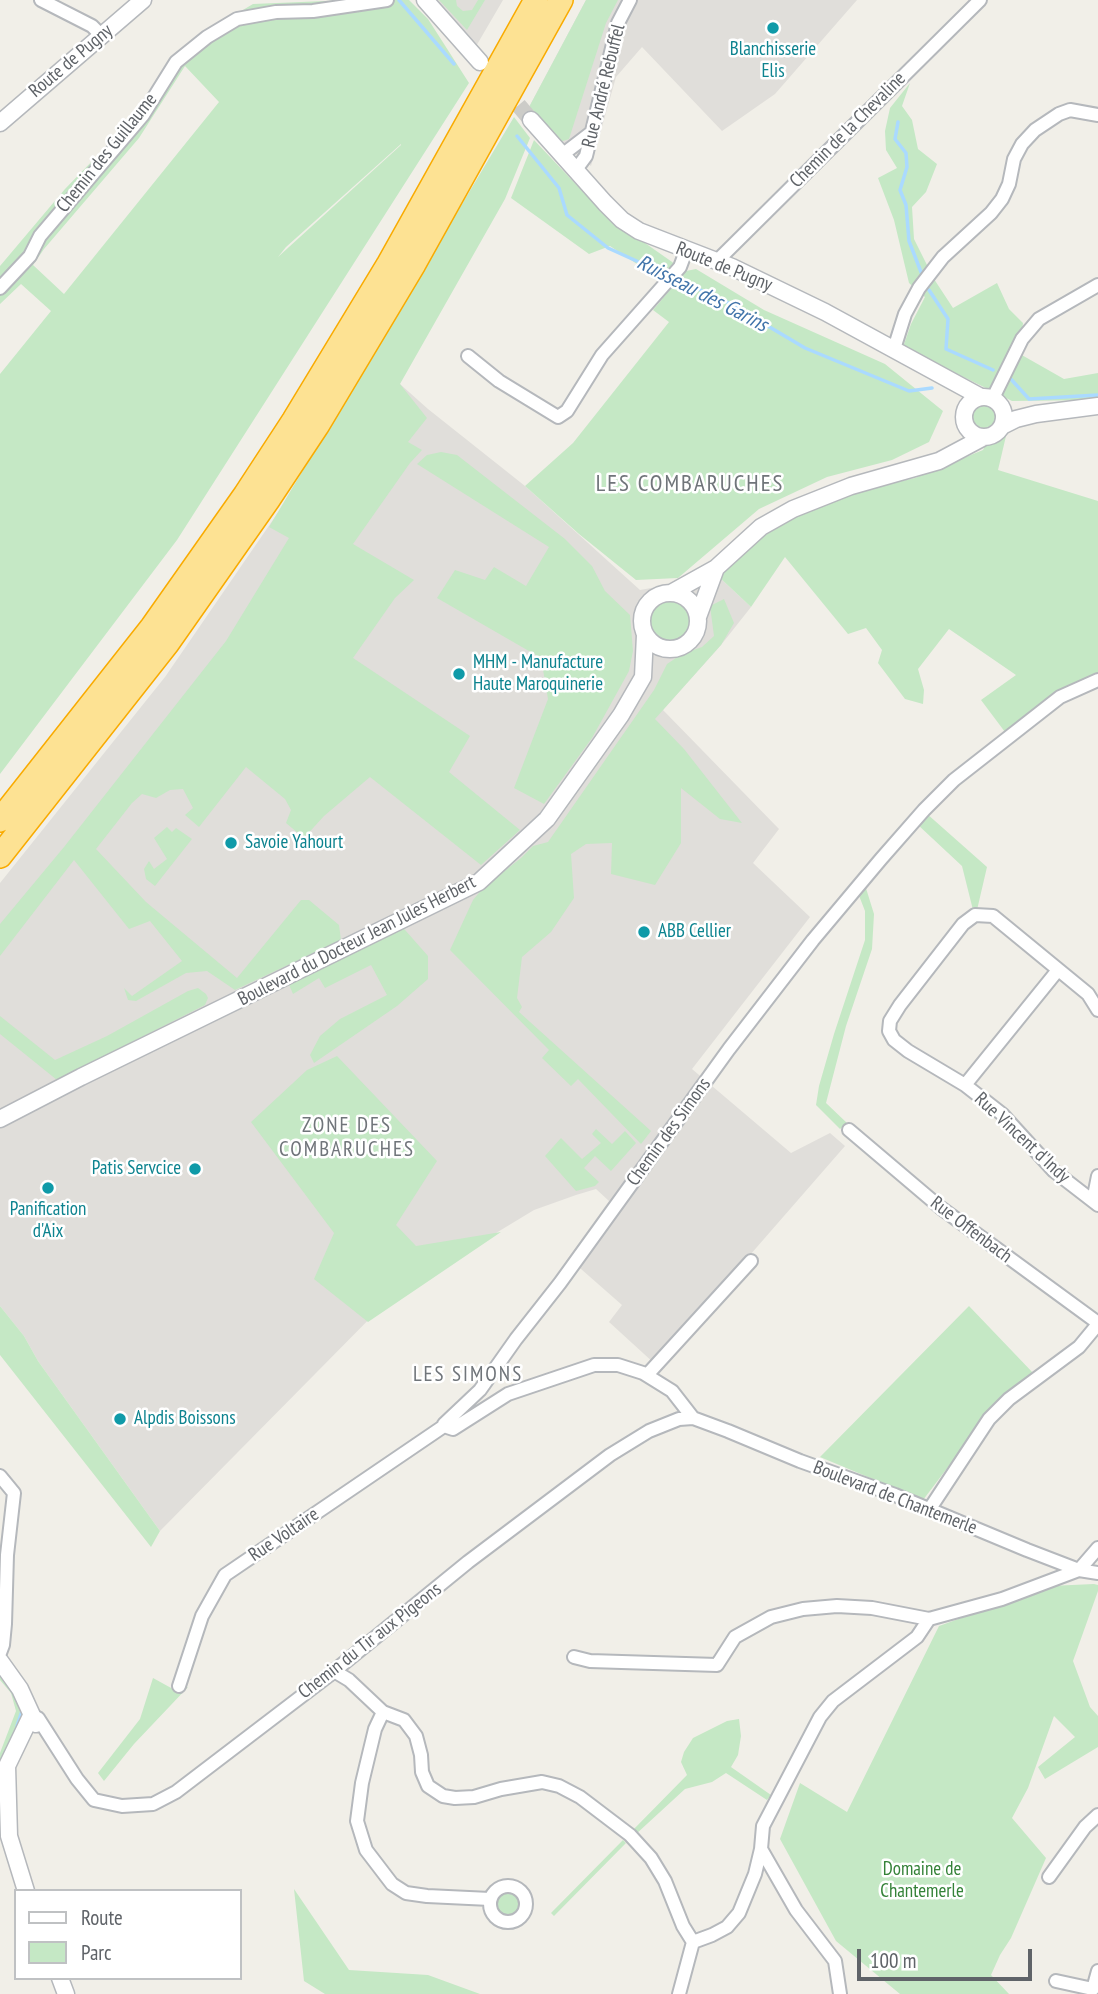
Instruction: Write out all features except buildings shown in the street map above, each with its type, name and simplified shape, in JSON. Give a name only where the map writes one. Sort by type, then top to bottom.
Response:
[{"type":"highway","points":[[0,820],[159,617],[287,430],[388,265],[536,0]]},
{"type":"highway","points":[[0,856],[167,644],[268,500],[337,393],[414,264],[561,0]]},
{"type":"street","points":[[41,0],[92,26],[101,35]]},
{"type":"street","name":"Route de Pugny","points":[[0,123],[143,0]]},
{"type":"street","name":"Chemin des Guillaume","points":[[0,288],[30,256],[40,236],[143,115],[176,62],[207,37],[237,19],[387,0]]},
{"type":"street","points":[[425,0],[480,62]]},
{"type":"street","name":"Rue André Rebuffel","points":[[575,171],[586,156],[618,23],[630,0]]},
{"type":"street","name":"Chemin de la Chevaline","points":[[717,261],[980,0]]},
{"type":"street","points":[[894,349],[905,314],[919,288],[943,257],[991,214],[1002,199],[1009,184],[1014,159],[1022,144],[1035,130],[1059,114],[1070,110],[1098,115]]},
{"type":"street","name":"Route de Pugny","points":[[531,120],[622,220],[683,259],[717,261],[825,313],[945,379],[991,400],[1036,414]]},
{"type":"street","points":[[562,155],[592,132]]},
{"type":"street","points":[[468,356],[499,381],[558,417],[567,411],[602,355],[668,282],[683,259]]},
{"type":"street","points":[[991,400],[1022,339],[1039,319],[1098,285]]},
{"type":"street","name":"Route de Pugny","points":[[945,379],[956,391],[965,416]]},
{"type":"street","points":[[939,461],[955,445],[970,403],[991,400]]},
{"type":"street","points":[[716,568],[693,639],[681,648],[666,649],[650,642],[642,626],[644,608],[656,596],[671,593],[716,568],[761,527],[793,509],[851,486],[939,461],[995,434],[1002,426],[1004,413],[991,400]]},
{"type":"street","name":"Route de Pugny","points":[[1002,426],[1036,414],[1098,406]]},
{"type":"street","points":[[965,416],[973,433],[984,437]]},
{"type":"street","points":[[671,593],[686,597],[698,617]]},
{"type":"street","name":"Boulevard du Docteur Jean Jules Herbert","points":[[0,1119],[479,882],[547,819],[621,715],[643,677],[645,635]]},
{"type":"street","points":[[643,677],[666,649]]},
{"type":"street","name":"Chemin des Simons","points":[[444,1426],[445,1420],[464,1407],[485,1385],[729,1049],[813,940],[881,859],[954,780],[1060,697],[1098,680]]},
{"type":"street","name":"Rue Vincent d'Indy","points":[[1098,1010],[1088,994],[993,916],[975,915],[963,924],[900,1005],[890,1021],[889,1031],[894,1040],[908,1051],[965,1084],[1002,1114],[1054,1171],[1098,1205]]},
{"type":"street","points":[[965,1084],[1058,970]]},
{"type":"street","name":"Rue Offenbach","points":[[849,1130],[941,1208],[1098,1324]]},
{"type":"street","points":[[1074,1186],[1086,1186],[1097,1179]]},
{"type":"street","name":"Rue Vincent d'Indy","points":[[1097,1179],[1095,1191],[1098,1199]]},
{"type":"street","points":[[647,1375],[751,1261]]},
{"type":"street","points":[[929,1510],[989,1419],[1009,1399],[1079,1347],[1098,1324]]},
{"type":"street","points":[[444,1426],[453,1429],[458,1427],[486,1406],[508,1394],[594,1365],[618,1365],[647,1375],[677,1395],[693,1418]]},
{"type":"street","points":[[677,1395],[679,1419]]},
{"type":"street","name":"Boulevard de Chantemerle","points":[[693,1418],[895,1495],[1079,1570],[1098,1573]]},
{"type":"street","name":"Chemin du Tir aux Pigeons","points":[[35,1720],[94,1800],[122,1806],[153,1804],[176,1792],[338,1668],[468,1562],[610,1455],[649,1431],[679,1419],[693,1418]]},
{"type":"street","name":"Rue Voltaire","points":[[179,1686],[202,1616],[225,1575],[444,1426]]},
{"type":"street","points":[[0,1476],[14,1493],[6,1555],[1,1652],[35,1720],[19,1741],[7,1766],[5,1835],[25,1889]]},
{"type":"street","points":[[574,1657],[590,1661],[717,1665],[735,1637],[771,1617],[803,1609],[837,1606],[872,1608],[929,1619],[1002,1599],[1079,1570],[1098,1548]]},
{"type":"street","points":[[693,1942],[712,1936],[727,1927],[739,1913],[755,1874],[763,1826],[820,1717],[833,1700],[917,1637],[929,1619]]},
{"type":"street","points":[[338,1668],[383,1712],[404,1720],[416,1736],[422,1772],[428,1786],[443,1796],[474,1797],[542,1782],[559,1786],[580,1797],[630,1835],[651,1858],[665,1881],[683,1926],[693,1942],[680,1994]]},
{"type":"street","points":[[383,1712],[371,1742],[357,1821],[366,1850],[392,1884],[406,1892],[427,1896],[490,1899]]},
{"type":"street","points":[[1049,1877],[1085,1826],[1098,1815]]},
{"type":"street","points":[[761,1849],[796,1910],[835,1961],[840,1994]]},
{"type":"street","points":[[1056,1981],[1094,1992],[1098,1971]]},
{"type":"shaded area","points":[[434,0],[503,0],[475,48]]},
{"type":"shaded area","points":[[586,0],[857,0],[775,94],[722,131],[642,47],[616,77],[591,166],[550,134],[528,109]]},
{"type":"shaded area","name":"ZONE DES COMBARUCHES","points":[[369,380],[400,384],[525,486],[640,590],[718,576],[751,607],[663,710],[779,829],[753,863],[810,917],[692,1069],[791,1153],[830,1133],[845,1146],[655,1364],[609,1322],[622,1305],[581,1269],[566,1261],[609,1201],[596,1189],[576,1195],[534,1210],[392,1296],[160,1531],[38,1361],[24,1336],[0,1306],[0,883],[165,677]]},
{"type":"green space","points":[[409,0],[428,19],[469,83],[177,540],[0,774],[0,374],[51,311],[21,284],[0,304],[0,266],[65,189],[134,118],[194,39],[253,4]],"holes":[[[185,66],[219,102],[64,294],[33,265],[139,138]],[[401,145],[278,257],[286,247]]]},
{"type":"green space","points":[[439,0],[456,0],[457,6],[463,11],[472,10],[478,0],[485,0],[467,30]]},
{"type":"green space","points":[[586,0],[618,0],[606,23],[569,139],[560,142],[528,109]]},
{"type":"green space","points":[[910,83],[902,106],[912,120],[918,149],[937,164],[926,192],[912,207],[914,239],[934,279],[953,308],[997,283],[1009,309],[1023,323],[1020,354],[1064,379],[1098,373],[1098,400],[1012,401],[903,347],[925,297],[909,283],[894,220],[878,178],[897,168],[886,150],[885,131],[890,108]]},
{"type":"green space","points":[[514,117],[530,138],[505,199],[400,384],[427,418],[408,442],[422,450],[353,544],[414,580],[395,598],[353,658],[470,736],[449,772],[520,830],[481,865],[370,777],[324,816],[304,838],[286,823],[291,810],[285,799],[246,767],[199,827],[185,815],[193,808],[183,789],[170,790],[156,798],[142,794],[96,849],[146,902],[237,978],[301,900],[309,900],[339,925],[341,940],[235,990],[207,971],[186,973],[136,1001],[128,1000],[124,988],[132,996],[182,961],[150,921],[129,929],[74,860],[0,956],[0,924],[226,641],[289,538],[269,527]]},
{"type":"green space","points":[[534,140],[605,215],[675,264],[661,280],[610,246],[589,254],[511,198]]},
{"type":"green space","points":[[696,269],[764,310],[885,364],[943,411],[929,442],[892,460],[827,477],[759,509],[678,578],[636,580],[525,486],[573,443],[669,322],[653,310],[686,271]]},
{"type":"green space","points":[[984,404],[995,411],[996,416],[989,427],[984,428],[973,421],[972,416],[979,405]]},
{"type":"green space","points":[[1006,436],[998,470],[1098,501],[1098,674],[1054,696],[1005,732],[981,700],[1016,675],[949,629],[918,669],[924,690],[923,704],[905,699],[878,663],[882,650],[866,628],[848,634],[785,557],[751,607],[718,576],[755,541],[801,514],[866,489],[915,478],[983,450],[982,445]]},
{"type":"green space","points":[[441,452],[457,455],[565,539],[592,566],[605,591],[630,615],[633,651],[629,671],[592,738],[544,804],[514,788],[548,699],[541,658],[437,598],[455,570],[485,580],[494,567],[526,586],[549,547],[417,464],[427,455]]},
{"type":"green space","points":[[724,599],[734,623],[721,645],[655,719],[684,749],[742,823],[720,819],[681,788],[681,843],[655,885],[611,874],[612,843],[586,844],[571,854],[574,898],[551,932],[522,957],[517,998],[522,1007],[519,1012],[651,1131],[641,1144],[578,1079],[571,1086],[542,1058],[549,1050],[450,950],[473,900],[483,888],[533,846],[548,842],[654,690],[667,664],[682,654],[702,647],[714,636],[710,606]]},
{"type":"green space","points":[[670,600],[679,601],[686,606],[691,613],[691,631],[686,638],[679,643],[670,644],[661,643],[654,638],[649,631],[648,622],[649,613],[654,606],[661,601]]},
{"type":"green space","points":[[926,813],[987,867],[977,910],[973,910],[962,866],[917,824]]},
{"type":"green space","points":[[167,827],[172,832],[176,828],[192,839],[155,886],[146,879],[144,869],[149,861],[154,869],[167,859],[154,838]]},
{"type":"green space","points":[[865,885],[874,914],[872,949],[846,1026],[826,1103],[847,1123],[840,1129],[816,1105],[834,1034],[865,940],[865,911],[858,893]]},
{"type":"green space","points":[[398,922],[428,956],[428,979],[397,1006],[314,1063],[310,1055],[320,1036],[340,1019],[387,995],[371,965],[325,988],[319,978],[293,994],[287,980]]},
{"type":"green space","points":[[198,988],[208,998],[205,1005],[57,1080],[0,1034],[0,1016],[55,1060]]},
{"type":"green space","points":[[337,1056],[437,1161],[396,1225],[416,1246],[501,1232],[368,1322],[314,1279],[334,1233],[251,1122],[307,1070]]},
{"type":"green space","points":[[596,1129],[612,1144],[625,1131],[636,1143],[611,1171],[595,1156],[584,1168],[599,1182],[595,1186],[576,1191],[545,1156],[561,1138],[582,1159],[601,1143],[592,1134]]},
{"type":"green space","points":[[0,1306],[24,1336],[38,1361],[160,1531],[151,1547],[0,1355]]},
{"type":"green space","points":[[969,1306],[1035,1375],[986,1417],[923,1500],[820,1457]]},
{"type":"green space","name":"Domaine de Chantemerle","points":[[1098,1585],[1098,1591],[1073,1661],[1090,1707],[1098,1716],[1098,1747],[1045,1779],[1038,1767],[1075,1737],[1054,1716],[1028,1788],[1012,1818],[1046,1858],[1011,1938],[991,1975],[1009,1994],[900,1994],[836,1941],[780,1839],[800,1783],[847,1812],[939,1626],[1050,1586]]},
{"type":"green space","points":[[0,1673],[13,1690],[23,1713],[8,1748],[3,1816],[0,1817],[0,1753],[16,1711],[11,1693],[0,1680]]},
{"type":"green space","points":[[153,1678],[173,1689],[188,1687],[134,1744],[104,1781],[98,1773],[140,1719]]},
{"type":"green space","points":[[739,1719],[741,1736],[738,1755],[731,1767],[771,1795],[767,1800],[726,1773],[712,1782],[685,1789],[635,1835],[632,1831],[687,1775],[681,1762],[693,1738],[727,1721]]},
{"type":"green space","points":[[623,1840],[626,1843],[554,1916],[551,1913]]},
{"type":"green space","points":[[294,1889],[349,1970],[428,1975],[480,1994],[325,1994],[304,1981]]},
{"type":"green space","points":[[509,1892],[518,1896],[522,1905],[518,1914],[509,1918],[500,1914],[496,1905],[500,1896]]},
{"type":"waterway","name":"Ruisseau des Garins","points":[[399,0],[454,64]]},
{"type":"waterway","points":[[898,122],[895,139],[906,153],[907,167],[900,190],[906,205],[909,241],[921,272]]},
{"type":"waterway","name":"Ruisseau des Garins","points":[[517,136],[559,188],[567,215],[608,248],[729,303],[805,348],[909,391],[932,388]]},
{"type":"waterway","points":[[929,290],[948,319],[946,349],[993,370]]},
{"type":"waterway","points":[[1009,377],[1029,399],[1098,395]]},
{"type":"waterway","points":[[17,1726],[22,1711]]},
{"type":"tunnel","points":[[503,87],[531,120]]},
{"type":"place","name":"Blanchisserie Elis","points":[[773,28]]},
{"type":"place","name":"MHM - Manufacture Haute Maroquinerie","points":[[459,674]]},
{"type":"place","name":"Savoie Yahourt","points":[[231,843]]},
{"type":"place","name":"ABB Cellier","points":[[644,932]]},
{"type":"place","name":"Patis Servcice","points":[[195,1169]]},
{"type":"place","name":"Panification d'Aix","points":[[48,1188]]},
{"type":"place","name":"Alpdis Boissons","points":[[120,1419]]},
{"type":"district","name":"LES COMBARUCHES","points":[[690,484]]},
{"type":"district","name":"ZONE DES COMBARUCHES","points":[[347,1138]]},
{"type":"district","name":"LES SIMONS","points":[[468,1375]]}]
